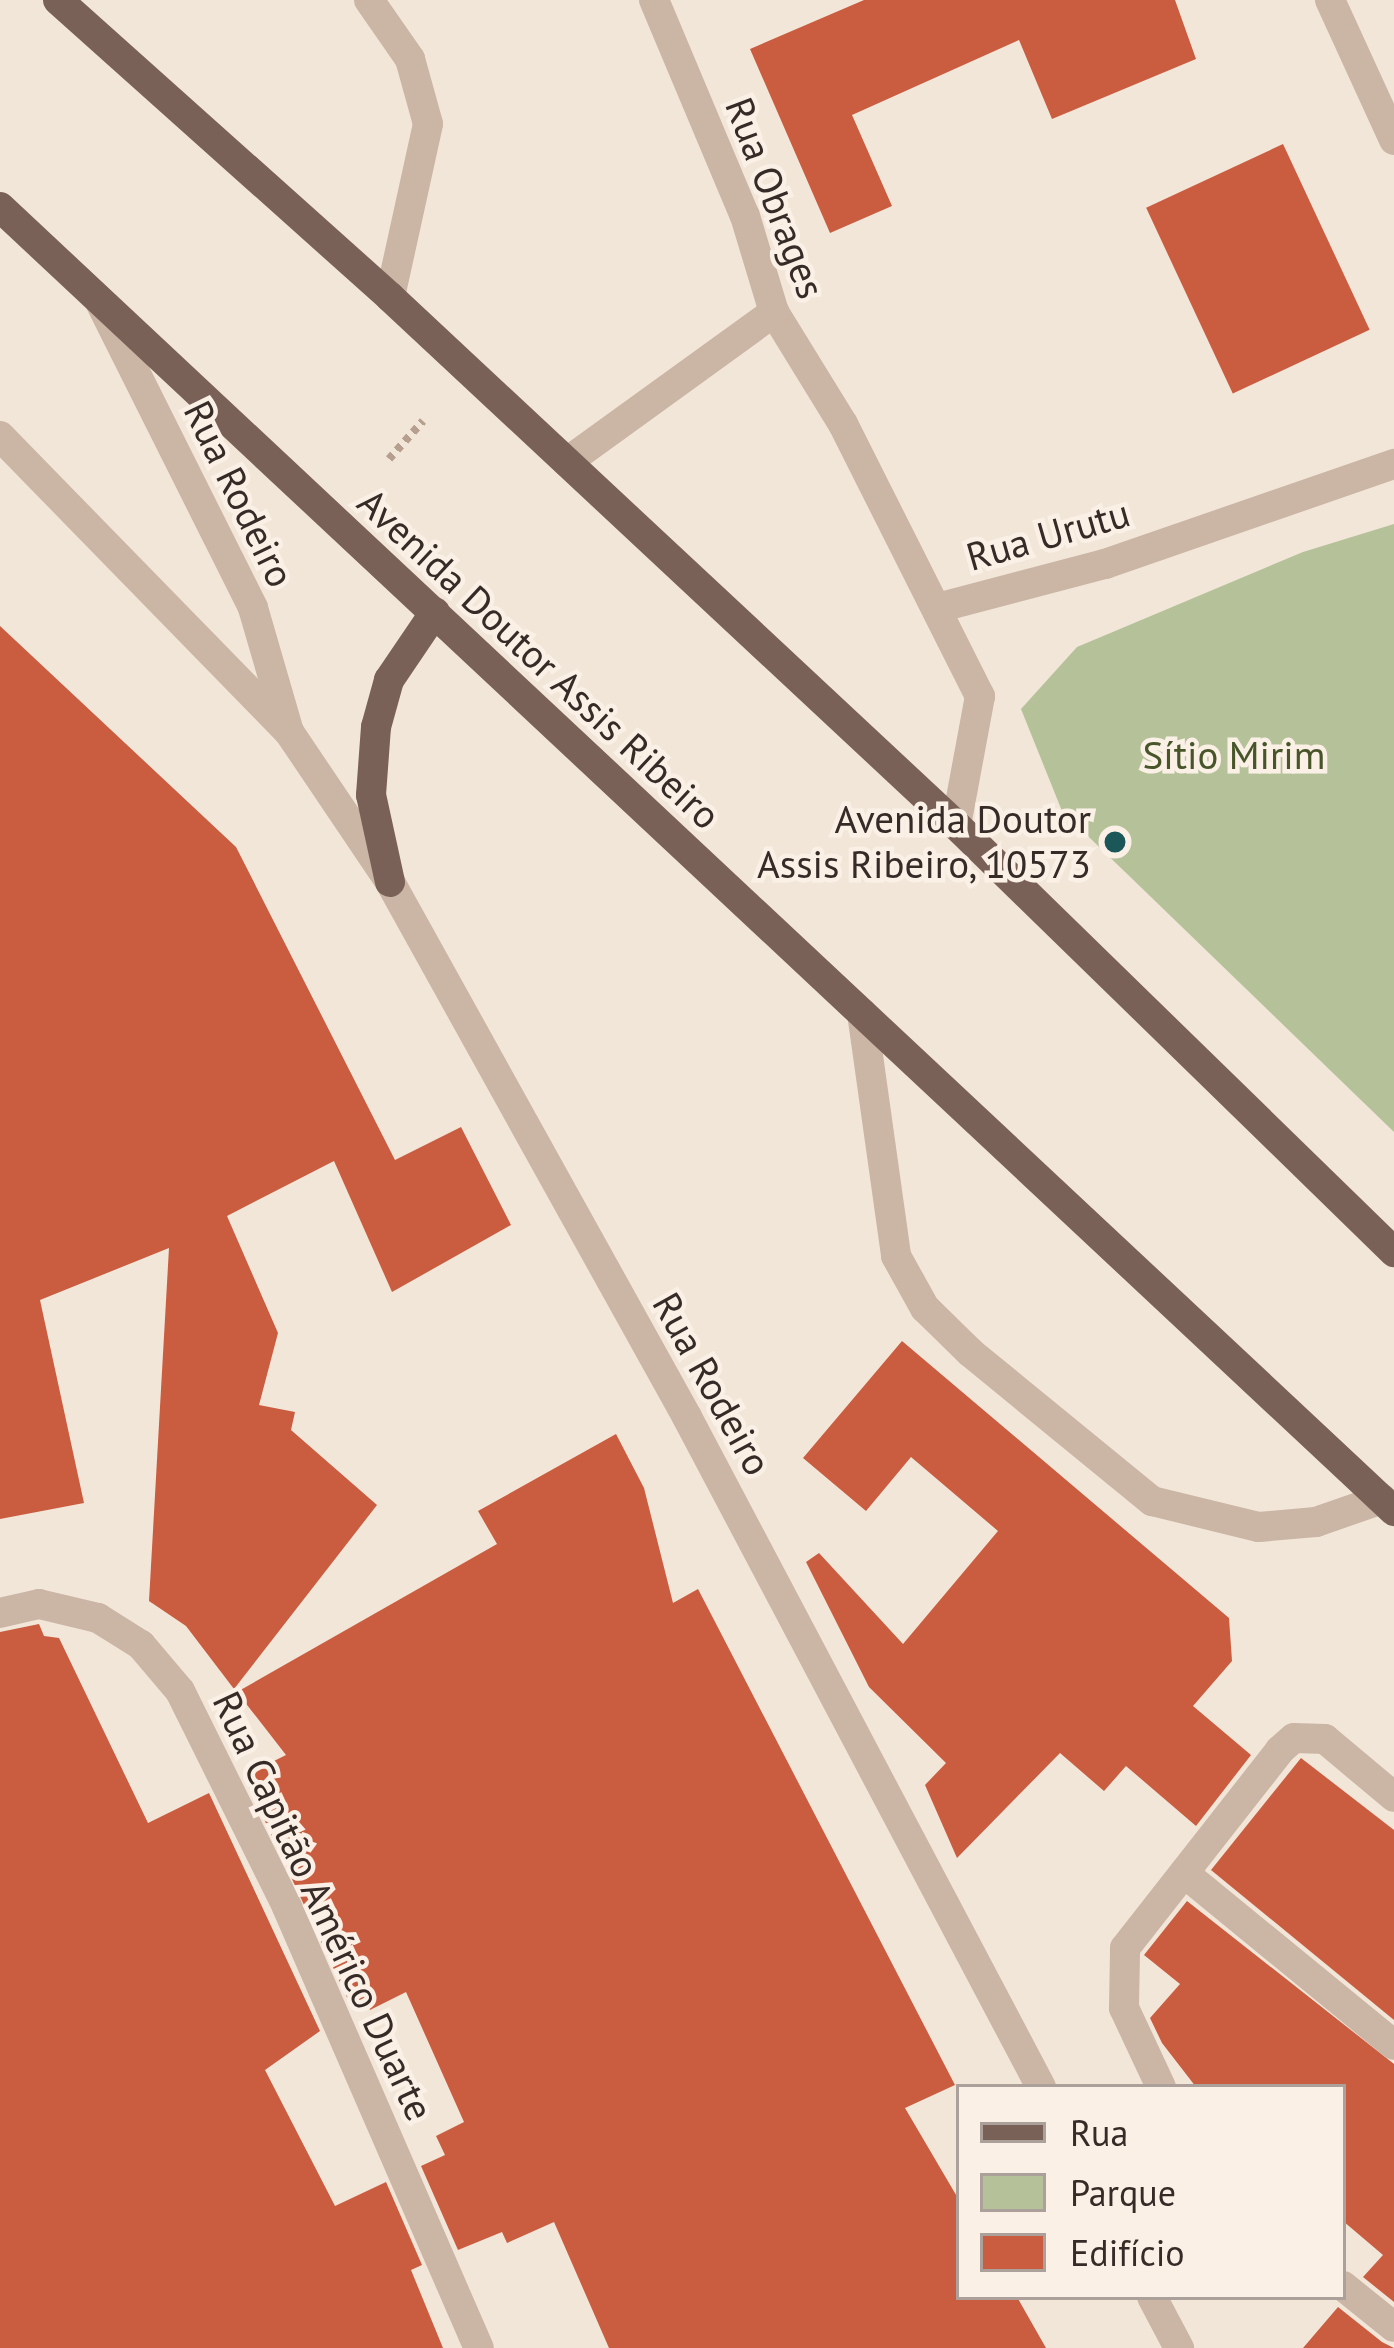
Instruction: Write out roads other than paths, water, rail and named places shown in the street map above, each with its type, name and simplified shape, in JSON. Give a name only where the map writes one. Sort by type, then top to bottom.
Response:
[{"type":"main road","points":[[58,0],[391,297],[956,825],[1394,1252]]},
{"type":"main road","name":"Avenida Doutor Assis Ribeiro","points":[[0,207],[1388,1505]]},
{"type":"main road","points":[[390,882],[371,795],[376,727],[389,680],[436,612]]},
{"type":"street","points":[[368,0],[410,59],[428,124],[391,297]]},
{"type":"street","name":"Rua Obrages","points":[[654,0],[746,216],[774,312],[941,607]]},
{"type":"street","points":[[1330,0],[1394,140]]},
{"type":"street","name":"Rua Rodeiro","points":[[98,298],[253,608],[289,732]]},
{"type":"street","points":[[567,463],[774,312]]},
{"type":"street","name":"Rua Rodeiro","points":[[0,436],[289,732],[390,882],[687,1417],[1039,2084]]},
{"type":"street","name":"Rua Urutu","points":[[956,825],[980,696],[941,607],[1105,564],[1394,464]]},
{"type":"street","points":[[862,1013],[896,1256],[925,1308],[971,1353],[1152,1502],[1259,1527],[1316,1522],[1388,1505]]},
{"type":"street","name":"Rua Capitão Américo Duarte","points":[[0,1613],[39,1604],[98,1618],[141,1645],[180,1691],[287,1907],[479,2348]]},
{"type":"street","points":[[1158,2084],[1134,2039],[1121,1979],[1125,1948],[1294,1738],[1325,1738],[1394,1797]]},
{"type":"street","points":[[1184,1873],[1394,2044]]},
{"type":"street","points":[[1346,2288],[1394,2327]]},
{"type":"street","points":[[1154,2300],[1179,2348]]},
{"type":"place","name":"Avenida Doutor Assis Ribeiro, 10573","points":[[1115,842]]},
{"type":"park label","name":"Sítio Mirim","points":[[1234,755]]}]
